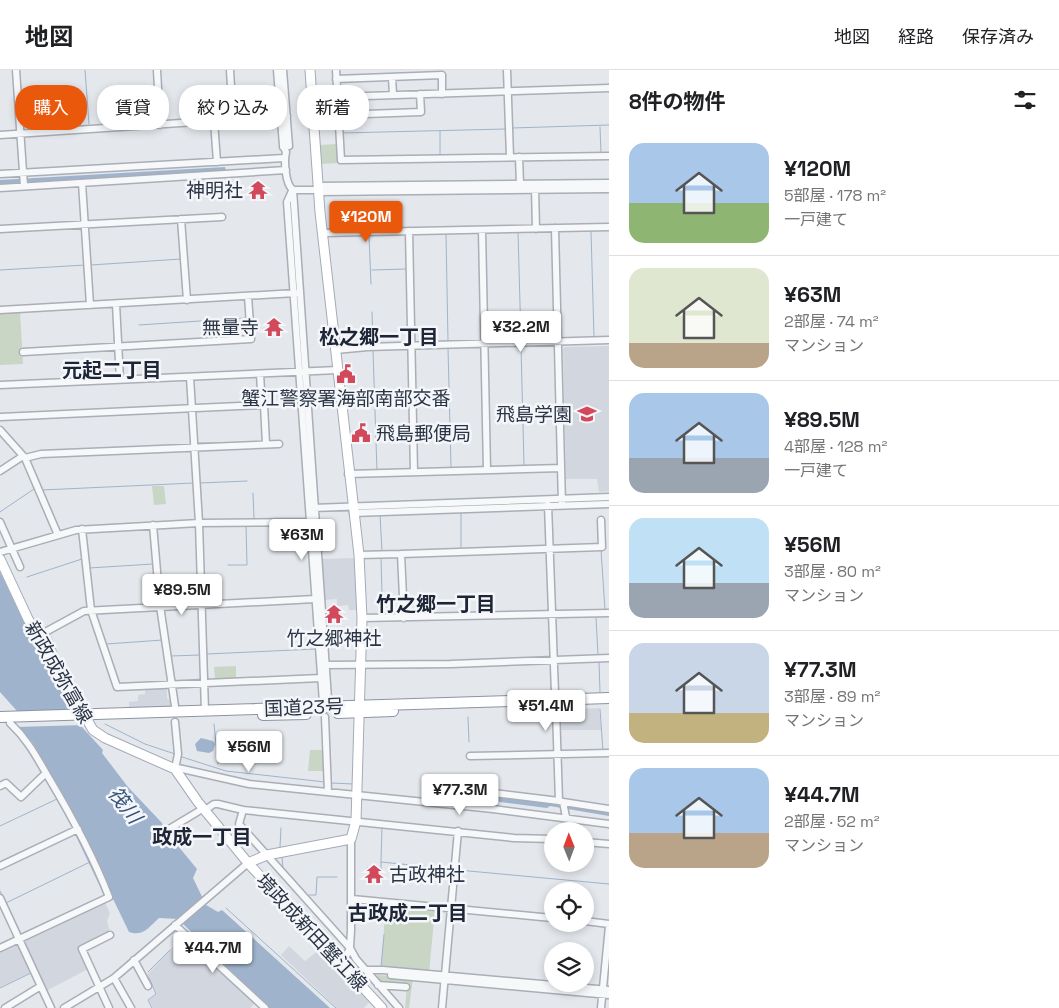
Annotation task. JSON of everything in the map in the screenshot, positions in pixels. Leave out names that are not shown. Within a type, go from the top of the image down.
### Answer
[{"type":"highway","name":"国道23号","points":[[83,717],[609,698]]},
{"type":"highway","name":"国道23号","points":[[0,717],[10,721],[205,711],[609,703]]},
{"type":"main road","points":[[310,70],[318,189],[348,474],[359,555],[362,618],[356,821],[351,839]]},
{"type":"main road","name":"新政成弥富線","points":[[0,559],[38,636],[83,717],[93,730],[105,738],[175,769],[248,862]]},
{"type":"main road","name":"境政成新田蟹江線","points":[[351,839],[267,855],[248,862],[382,1008]]},
{"type":"street","points":[[16,70],[24,185]]},
{"type":"street","points":[[157,70],[158,85]]},
{"type":"street","points":[[230,70],[231,85]]},
{"type":"street","points":[[277,70],[279,85]]},
{"type":"street","points":[[283,70],[283,85]]},
{"type":"street","points":[[336,70],[336,85]]},
{"type":"street","points":[[507,70],[510,157]]},
{"type":"street","points":[[336,79],[442,75],[442,94]]},
{"type":"street","points":[[392,77],[393,95]]},
{"type":"street","points":[[369,96],[609,88]]},
{"type":"street","points":[[369,115],[421,112],[420,94]]},
{"type":"street","points":[[0,135],[97,129]]},
{"type":"street","points":[[215,130],[217,162]]},
{"type":"street","points":[[283,130],[286,152],[284,158],[288,184],[293,190],[296,292],[325,665],[326,701],[321,678],[315,599],[310,522],[312,508]]},
{"type":"street","points":[[339,130],[341,160],[609,156]]},
{"type":"street","points":[[519,157],[520,184]]},
{"type":"street","points":[[0,174],[284,158]]},
{"type":"street","points":[[0,188],[286,170]]},
{"type":"street","points":[[82,183],[90,305]]},
{"type":"street","points":[[293,190],[520,184],[535,187],[609,183]]},
{"type":"street","points":[[318,189],[535,187],[609,189]]},
{"type":"street","points":[[535,187],[536,229]]},
{"type":"street","points":[[0,229],[222,217]]},
{"type":"street","points":[[181,219],[187,300]]},
{"type":"street","points":[[323,233],[609,227]]},
{"type":"street","points":[[555,228],[562,502]]},
{"type":"street","points":[[482,230],[487,470]]},
{"type":"street","points":[[409,231],[414,472]]},
{"type":"street","points":[[0,310],[296,292]]},
{"type":"street","points":[[23,352],[251,339],[248,296]]},
{"type":"street","points":[[116,304],[120,380]]},
{"type":"street","points":[[336,350],[412,345],[609,340]]},
{"type":"street","points":[[0,385],[338,370]]},
{"type":"street","points":[[260,374],[266,444]]},
{"type":"street","points":[[190,377],[199,524],[205,711]]},
{"type":"street","points":[[0,417],[262,406]]},
{"type":"street","points":[[0,430],[24,457],[58,535]]},
{"type":"street","points":[[0,471],[24,457],[40,454],[279,444]]},
{"type":"street","points":[[348,474],[560,468]]},
{"type":"street","points":[[353,510],[562,502],[609,497]]},
{"type":"street","points":[[312,508],[353,510],[548,505],[562,502],[609,504]]},
{"type":"street","points":[[548,505],[555,694]]},
{"type":"street","points":[[359,555],[602,546],[601,520]]},
{"type":"street","points":[[0,522],[20,567]]},
{"type":"street","points":[[0,552],[82,529],[152,525],[310,522]]},
{"type":"street","points":[[152,525],[160,606],[174,706]]},
{"type":"street","points":[[82,529],[91,610],[117,687],[321,678]]},
{"type":"street","points":[[401,554],[404,618]]},
{"type":"street","points":[[38,636],[76,614],[91,610],[315,599]]},
{"type":"street","points":[[362,618],[609,613]]},
{"type":"street","points":[[325,665],[451,664],[609,658]]},
{"type":"street","points":[[556,710],[557,754],[562,802],[566,814]]},
{"type":"street","points":[[324,717],[328,792]]},
{"type":"street","points":[[0,948],[109,897],[78,829],[27,740],[10,721]]},
{"type":"street","points":[[174,722],[177,755],[175,769],[178,768],[249,784],[356,796],[566,814],[609,824]]},
{"type":"street","points":[[470,756],[609,753]]},
{"type":"street","points":[[0,786],[6,783],[21,797],[46,773]]},
{"type":"street","points":[[494,793],[609,809]]},
{"type":"street","points":[[169,829],[214,804],[243,810],[514,838],[544,839]]},
{"type":"street","points":[[243,810],[239,824],[350,948],[367,972],[399,1008]]},
{"type":"street","points":[[0,866],[78,829]]},
{"type":"street","points":[[442,1008],[458,831]]},
{"type":"street","points":[[342,965],[350,948],[352,899],[351,839]]},
{"type":"street","points":[[594,843],[609,844]]},
{"type":"street","points":[[64,1008],[114,978],[248,862]]},
{"type":"street","points":[[0,898],[51,1008]]},
{"type":"street","points":[[352,899],[544,917]]},
{"type":"street","points":[[594,922],[609,925],[606,993],[601,1008]]},
{"type":"street","points":[[176,924],[265,1008]]},
{"type":"street","points":[[109,1008],[82,949],[110,935]]},
{"type":"street","points":[[134,960],[148,986]]},
{"type":"street","points":[[367,972],[370,969],[606,993]]},
{"type":"street","points":[[114,978],[130,1008]]},
{"type":"street","points":[[378,984],[406,987]]},
{"type":"street","points":[[4,1008],[41,986]]},
{"type":"shaded area","name":"飛島学園","points":[[609,346],[609,491],[599,492],[597,479],[566,479],[563,349],[565,347]]},
{"type":"shaded area","points":[[356,558],[358,610],[349,610],[348,605],[337,606],[337,599],[322,600],[320,559]]},
{"type":"shaded area","points":[[167,687],[167,698],[170,701],[170,707],[129,707],[129,702],[138,701],[138,695],[145,694],[145,688]]},
{"type":"shaded area","points":[[599,708],[601,730],[559,730],[558,710]]},
{"type":"shaded area","points":[[104,901],[110,913],[107,921],[110,932],[79,948],[88,969],[46,991],[22,939]]},
{"type":"shaded area","points":[[183,936],[255,1003],[250,1008],[153,1008],[149,1000],[157,994],[147,975]]},
{"type":"shaded area","points":[[18,941],[32,972],[0,987],[0,950]]},
{"type":"shaded area","points":[[289,946],[305,961],[323,947],[354,980],[350,984],[355,991],[358,993],[362,989],[371,1000],[364,1008],[337,1008],[281,955]]},
{"type":"green space","points":[[338,144],[340,163],[319,164],[318,145]]},
{"type":"green space","points":[[20,311],[23,364],[0,365],[0,312]]},
{"type":"green space","points":[[152,486],[164,486],[166,504],[154,505]]},
{"type":"green space","points":[[236,666],[236,680],[215,680],[214,667]]},
{"type":"green space","points":[[310,750],[325,750],[326,771],[308,771]]},
{"type":"green space","points":[[386,904],[435,909],[429,973],[381,968]]},
{"type":"green space","points":[[378,975],[413,978],[409,1008],[405,1008],[407,986],[379,983],[375,978]]},
{"type":"water","points":[[225,167],[226,171],[0,184],[0,180]]},
{"type":"water","name":"筏川","points":[[0,572],[25,624],[65,698],[77,710],[81,726],[103,750],[102,753],[128,787],[162,823],[170,842],[174,841],[197,869],[193,878],[206,905],[218,912],[222,910],[330,1008],[269,1008],[178,919],[159,918],[142,932],[129,932],[75,820],[33,743],[19,727],[17,711],[0,692]]},
{"type":"water","points":[[50,633],[58,654],[90,710],[88,710],[57,655]]},
{"type":"water","points":[[201,738],[213,741],[215,744],[213,751],[209,753],[197,751],[195,744]]},
{"type":"water","points":[[501,796],[609,811],[609,816],[550,806],[547,808],[495,800]]},
{"type":"pier","points":[[81,715],[84,725],[16,727],[16,717]]},
{"type":"waterway","points":[[85,70],[89,124]]},
{"type":"waterway","points":[[512,128],[609,125]]},
{"type":"waterway","points":[[600,127],[601,153]]},
{"type":"waterway","points":[[342,133],[506,129]]},
{"type":"waterway","points":[[440,131],[440,155]]},
{"type":"waterway","points":[[88,228],[91,265],[181,259],[183,296]]},
{"type":"waterway","points":[[591,231],[594,337]]},
{"type":"waterway","points":[[518,232],[521,339]]},
{"type":"waterway","points":[[446,234],[448,341]]},
{"type":"waterway","points":[[369,236],[371,284]]},
{"type":"waterway","points":[[0,270],[86,265]]},
{"type":"waterway","points":[[372,270],[406,269]]},
{"type":"waterway","points":[[297,296],[298,307]]},
{"type":"waterway","points":[[372,312],[373,343]]},
{"type":"waterway","points":[[139,325],[246,318]]},
{"type":"waterway","points":[[521,346],[524,465]]},
{"type":"waterway","points":[[448,348],[451,467]]},
{"type":"waterway","points":[[373,351],[377,471]]},
{"type":"waterway","points":[[276,376],[288,375]]},
{"type":"waterway","points":[[236,378],[253,377]]},
{"type":"waterway","points":[[198,443],[232,443]]},
{"type":"waterway","points":[[27,454],[35,452]]},
{"type":"waterway","points":[[200,483],[247,481]]},
{"type":"waterway","points":[[42,490],[194,483]]},
{"type":"waterway","points":[[0,512],[34,489]]},
{"type":"waterway","points":[[253,493],[254,518]]},
{"type":"waterway","points":[[322,511],[349,511]]},
{"type":"waterway","points":[[461,513],[461,549]]},
{"type":"waterway","points":[[380,514],[382,552]]},
{"type":"waterway","points":[[228,565],[247,565],[246,525]]},
{"type":"waterway","points":[[601,550],[605,610]]},
{"type":"waterway","points":[[381,558],[382,593]]},
{"type":"waterway","points":[[27,577],[82,559]]},
{"type":"waterway","points":[[89,568],[153,564]]},
{"type":"waterway","points":[[596,618],[598,655],[609,655]]},
{"type":"waterway","points":[[106,644],[163,640]]},
{"type":"waterway","points":[[207,654],[316,649]]},
{"type":"waterway","points":[[171,656],[201,655]]},
{"type":"waterway","points":[[599,661],[600,692]]},
{"type":"waterway","points":[[415,668],[461,667]]},
{"type":"waterway","points":[[600,709],[603,751]]},
{"type":"waterway","points":[[468,717],[469,742]]},
{"type":"waterway","points":[[105,724],[145,744],[175,754]]},
{"type":"waterway","points":[[214,724],[218,764]]},
{"type":"waterway","points":[[179,756],[226,771],[325,782]]},
{"type":"waterway","points":[[331,783],[353,784]]},
{"type":"waterway","points":[[0,826],[57,799],[73,828]]},
{"type":"waterway","points":[[381,862],[382,827]]},
{"type":"waterway","points":[[280,847],[281,828]]},
{"type":"waterway","points":[[75,833],[105,896]]},
{"type":"waterway","points":[[282,857],[283,868]]},
{"type":"waterway","points":[[6,903],[90,862]]},
{"type":"waterway","points":[[367,868],[381,870],[381,862],[452,869]]},
{"type":"waterway","points":[[458,870],[609,884]]},
{"type":"waterway","points":[[309,895],[316,895],[317,877],[337,877]]},
{"type":"waterway","points":[[0,891],[3,897]]},
{"type":"waterway","points":[[226,908],[336,1008]]},
{"type":"waterway","points":[[15,924],[20,934]]},
{"type":"waterway","points":[[381,967],[384,935]]},
{"type":"waterway","points":[[148,972],[170,950]]},
{"type":"waterway","points":[[0,988],[31,973]]},
{"type":"waterway","points":[[149,978],[156,994],[148,1000],[152,1008]]},
{"type":"place","name":"神明社","points":[[258,190]]},
{"type":"place","name":"無量寺","points":[[274,327]]},
{"type":"place","name":"蟹江警察署海部南部交番","points":[[346,374]]},
{"type":"place","name":"飛島学園","points":[[587,414]]},
{"type":"place","name":"飛島郵便局","points":[[361,433]]},
{"type":"place","name":"竹之郷神社","points":[[334,614]]},
{"type":"place","name":"古政神社","points":[[374,874]]},
{"type":"district","name":"松之郷一丁目","points":[[379,337]]},
{"type":"district","name":"元起二丁目","points":[[112,370]]},
{"type":"district","name":"竹之郷一丁目","points":[[436,604]]},
{"type":"district","name":"政成一丁目","points":[[202,837]]},
{"type":"district","name":"古政成二丁目","points":[[408,913]]}]
